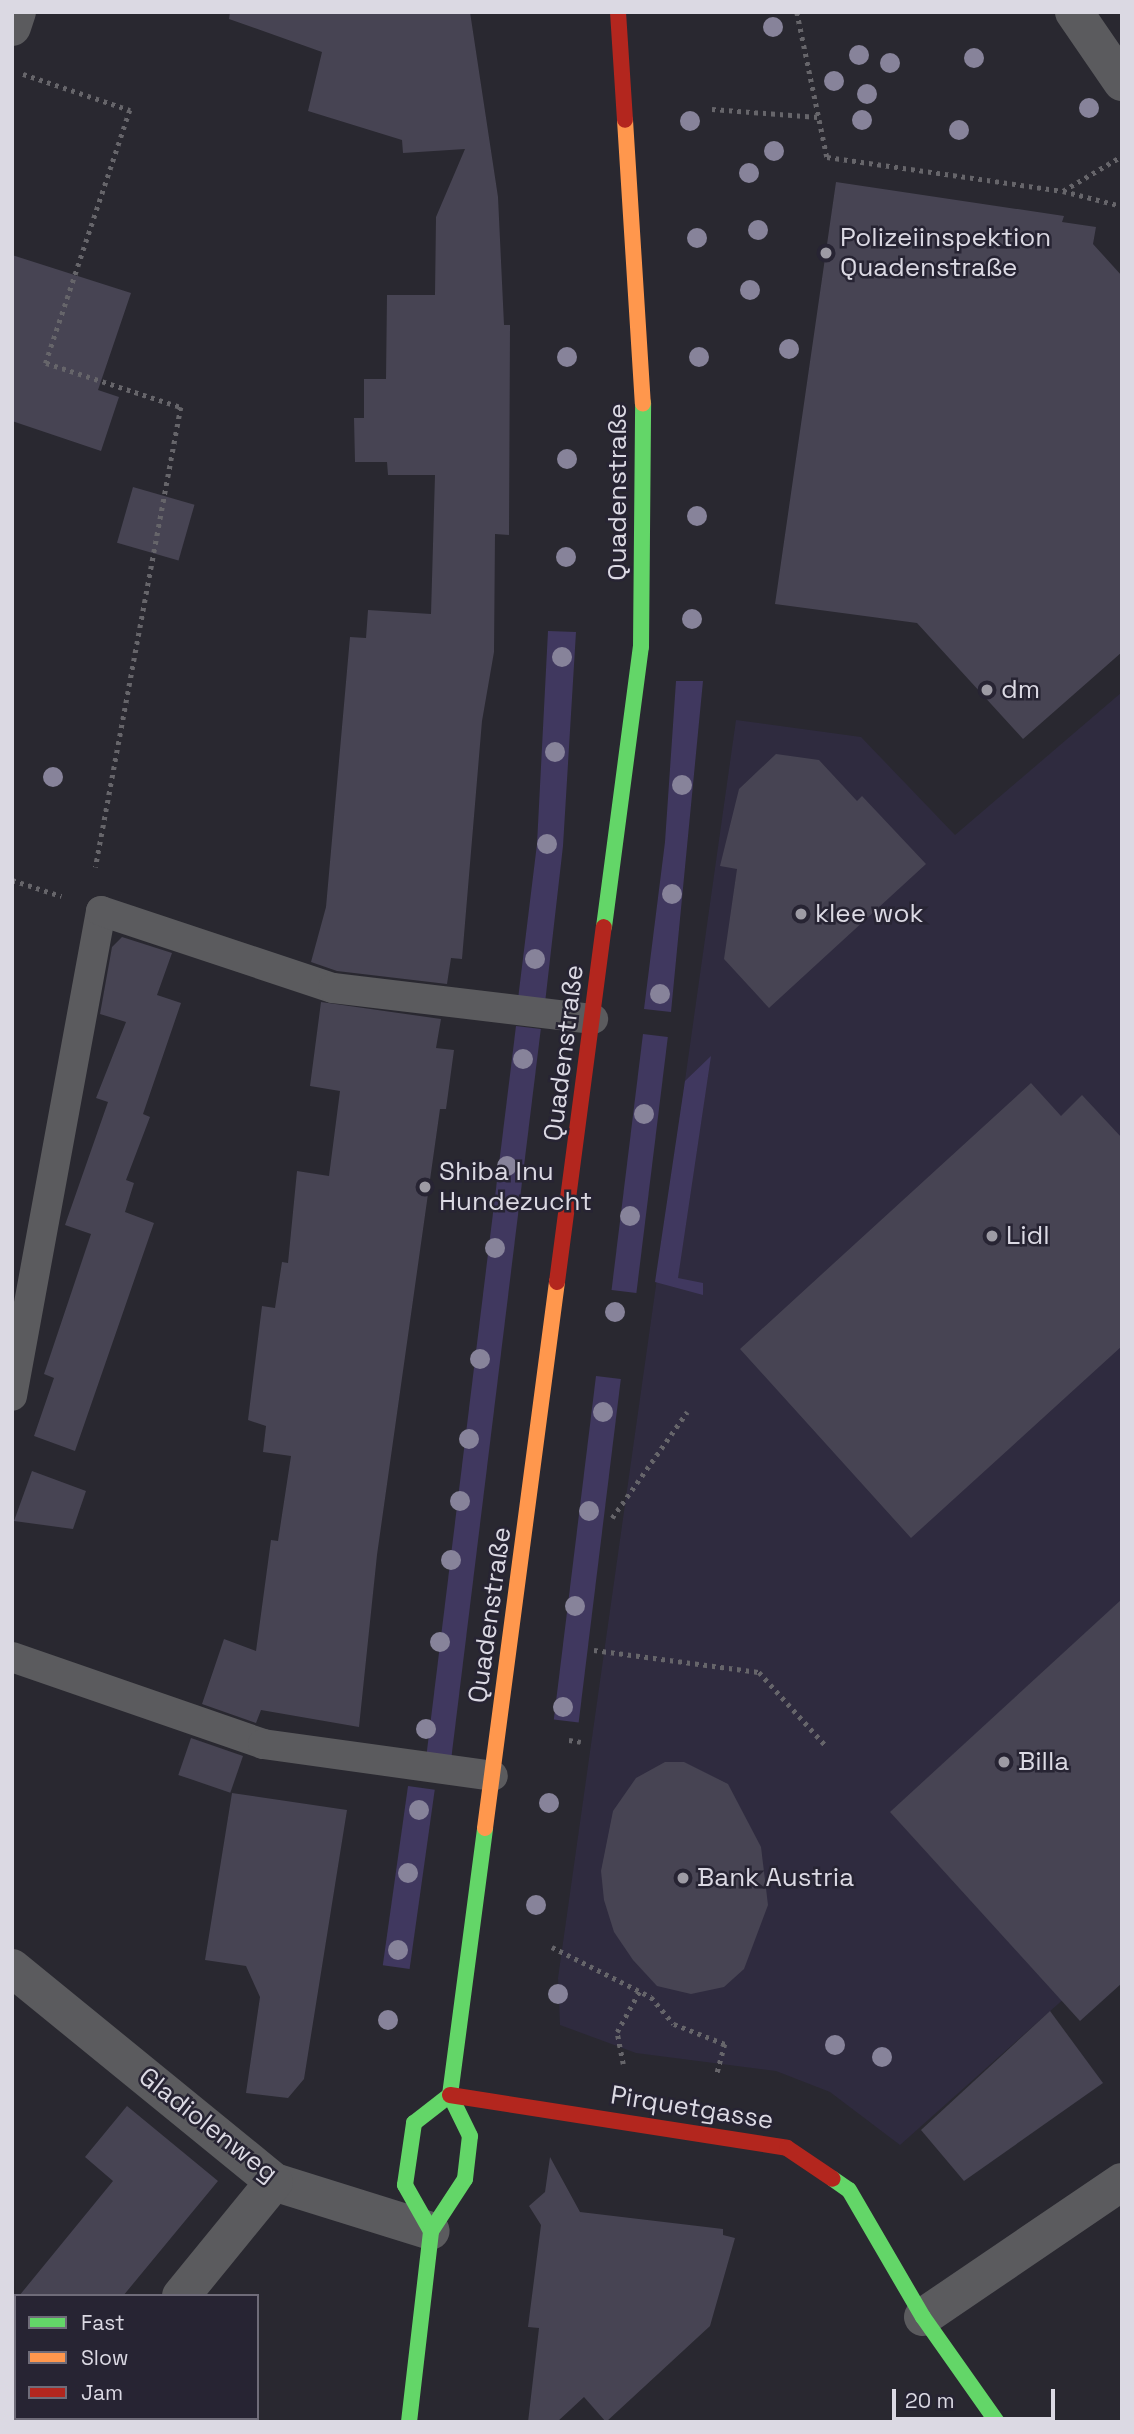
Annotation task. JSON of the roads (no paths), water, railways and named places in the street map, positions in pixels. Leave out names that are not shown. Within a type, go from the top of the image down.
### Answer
[{"type":"street","points":[[12,27],[17,12]]},
{"type":"street","name":"Quadenstraße","points":[[450,2095],[593,1018],[641,633],[645,440],[618,12]]},
{"type":"street","points":[[1074,12],[1122,82]]},
{"type":"street","name":"Gladiolenweg","points":[[12,1968],[274,2182],[431,2231]]},
{"type":"street","points":[[409,2422],[431,2231],[465,2179],[470,2136],[450,2095],[414,2123],[405,2185],[431,2231]]},
{"type":"street","name":"Pirquetgasse","points":[[450,2095],[787,2148],[849,2190],[923,2317],[997,2422]]},
{"type":"street","points":[[183,2294],[274,2182]]},
{"type":"street","points":[[923,2317],[1122,2182]]},
{"type":"lane","points":[[12,1396],[95,908],[332,988],[593,1018]]},
{"type":"lane","points":[[12,1657],[263,1744],[493,1776]]},
{"type":"place","name":"Polizeiinspektion Quadenstraße","points":[[826,253]]},
{"type":"place","name":"dm","points":[[987,690]]},
{"type":"place","name":"klee wok","points":[[801,914]]},
{"type":"place","name":"Shiba Inu Hundezucht","points":[[425,1187]]},
{"type":"place","name":"Lidl","points":[[992,1236]]},
{"type":"place","name":"Billa","points":[[1004,1762]]},
{"type":"place","name":"Bank Austria","points":[[683,1878]]}]
